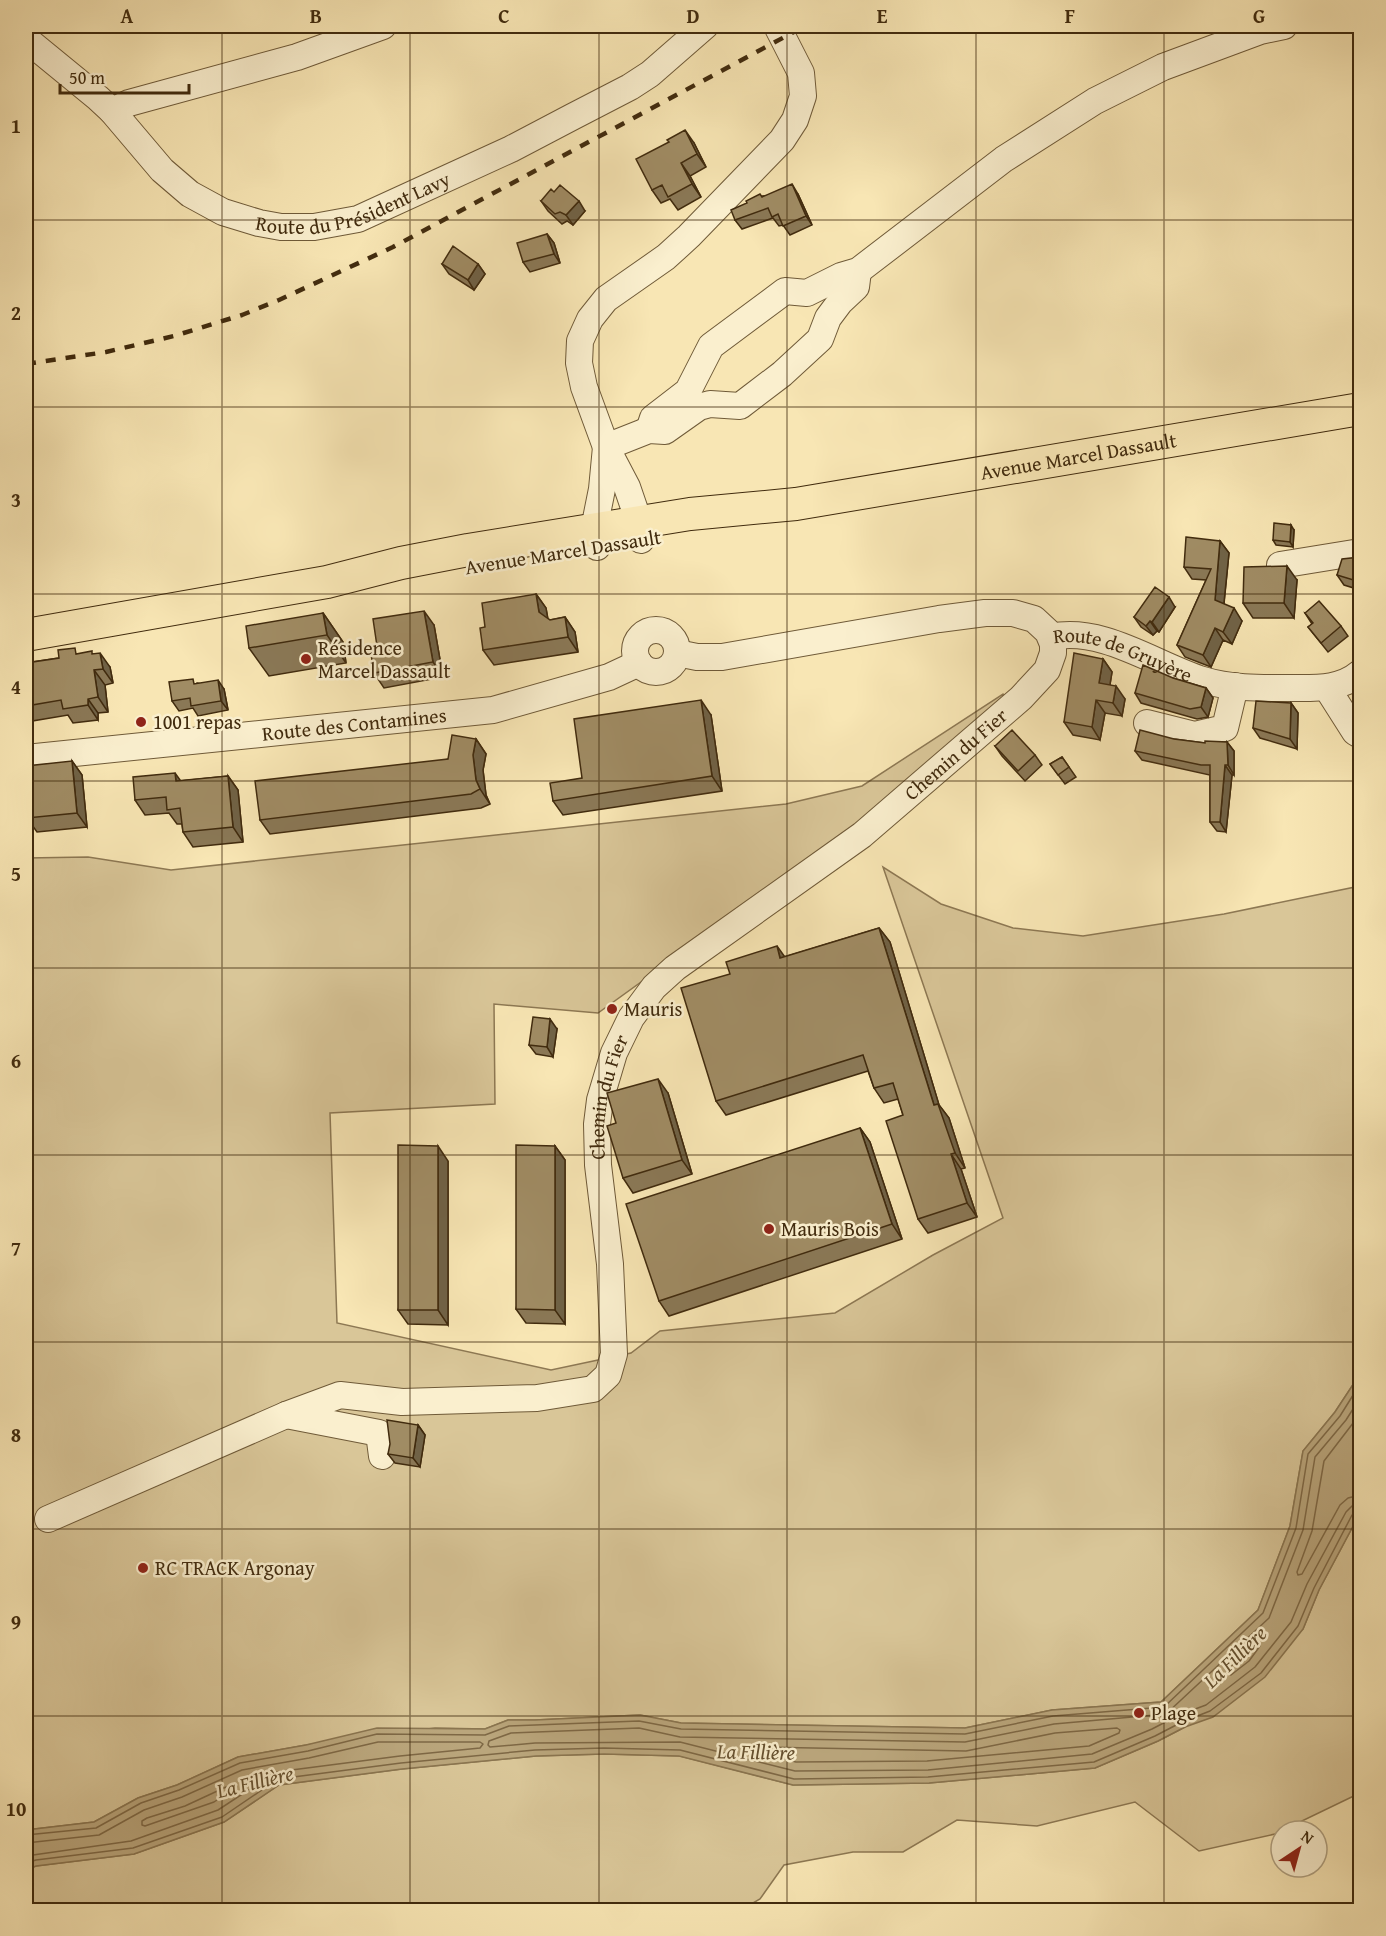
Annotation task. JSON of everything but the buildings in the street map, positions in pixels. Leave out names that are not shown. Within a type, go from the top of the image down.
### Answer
[{"type":"main road","name":"Avenue Marcel Dassault","points":[[26,635],[327,582],[401,563],[468,550],[595,538],[640,531],[690,514],[796,504],[1360,409]]},
{"type":"street","points":[[112,111],[129,103],[297,57],[382,26]]},
{"type":"street","name":"Route du Président Lavy","points":[[26,39],[99,98],[162,170],[190,194],[223,212],[259,223],[281,227],[314,227],[358,219],[511,149],[630,87],[650,74],[705,26]]},
{"type":"street","points":[[640,531],[627,487],[606,447],[584,387],[579,363],[580,341],[590,320],[606,299],[666,257],[689,237],[782,140],[795,120],[802,96],[801,73],[777,26]]},
{"type":"street","points":[[649,430],[653,418],[688,391],[711,346],[785,291],[807,293],[841,276],[858,271],[1004,159],[1095,101],[1163,67],[1260,31],[1284,26]]},
{"type":"street","points":[[606,447],[649,430],[665,431],[699,407],[740,406],[782,374],[820,339],[827,322],[840,302],[855,287],[858,271]]},
{"type":"street","points":[[807,293],[822,308],[827,322]]},
{"type":"street","points":[[695,380],[704,397],[717,405]]},
{"type":"street","points":[[595,538],[606,447]]},
{"type":"street","points":[[1280,565],[1360,552]]},
{"type":"street","name":"Route de Gruyère","points":[[677,653],[697,657],[722,657],[939,619],[985,613],[1013,613],[1025,616],[1042,625],[1051,637],[1068,634],[1083,635],[1121,646],[1201,679],[1235,686],[1327,688],[1360,674]]},
{"type":"street","points":[[650,630],[660,630],[669,634],[675,642],[677,653],[670,666],[661,671],[651,671],[639,663],[635,653],[636,644],[641,635],[650,630]]},
{"type":"street","name":"Chemin du Fier","points":[[286,1415],[340,1395],[402,1402],[537,1398],[593,1389],[608,1375],[614,1353],[613,1317],[610,1264],[598,1165],[597,1124],[606,1076],[631,1018],[654,987],[675,968],[862,835],[1021,698],[1051,663],[1053,644],[1051,637]]},
{"type":"street","name":"Route des Contamines","points":[[26,758],[493,710],[609,678],[639,663]]},
{"type":"street","points":[[1148,723],[1195,735],[1225,728],[1235,686]]},
{"type":"street","points":[[1327,688],[1355,732],[1360,735]]},
{"type":"street","points":[[48,1519],[286,1415],[379,1433],[382,1456]]},
{"type":"shaded area","points":[[1003,694],[1011,710],[598,1013],[494,1004],[495,1104],[330,1113],[337,1323],[551,1370],[631,1353],[660,1331],[835,1313],[933,1255],[1003,1218],[883,867],[941,904],[1013,928],[1083,936],[1224,914],[1360,886],[1360,1374],[1335,1412],[1303,1451],[1290,1526],[1258,1610],[1161,1702],[1052,1710],[965,1728],[681,1723],[640,1715],[508,1720],[485,1729],[435,1728],[306,1745],[238,1757],[177,1785],[138,1798],[94,1822],[26,1830],[26,858],[88,857],[171,870],[786,804],[862,786]]},
{"type":"shaded area","points":[[1360,1513],[1360,1793],[1306,1819],[1269,1819],[1269,1835],[1199,1851],[1135,1802],[1037,1826],[957,1820],[903,1852],[853,1852],[784,1865],[760,1899],[741,1910],[26,1910],[26,1870],[36,1866],[134,1854],[224,1822],[279,1785],[402,1769],[536,1756],[604,1754],[680,1756],[793,1785],[929,1783],[1095,1768],[1185,1727],[1303,1629],[1319,1590]]},
{"type":"water","name":"La Fillière","points":[[1360,1374],[1360,1513],[1319,1590],[1303,1629],[1265,1677],[1213,1717],[1185,1727],[1095,1768],[929,1783],[793,1785],[679,1756],[604,1754],[536,1756],[402,1769],[279,1785],[224,1822],[134,1854],[36,1866],[26,1870],[26,1830],[94,1822],[138,1798],[177,1785],[238,1757],[306,1745],[377,1728],[485,1729],[508,1720],[640,1715],[681,1723],[965,1728],[1052,1710],[1161,1702],[1258,1610],[1290,1526],[1303,1451],[1335,1412]]},
{"type":"railway","points":[[26,364],[106,352],[174,336],[242,315],[279,300],[393,247],[805,26]]},
{"type":"place","name":"Résidence Marcel Dassault","points":[[306,659]]},
{"type":"place","name":"1001 repas","points":[[141,722]]},
{"type":"place","name":"Mauris","points":[[612,1009]]},
{"type":"place","name":"Mauris Bois","points":[[769,1229]]},
{"type":"place","name":"RC TRACK Argonay","points":[[143,1568]]},
{"type":"place","name":"Plage","points":[[1139,1713]]}]
